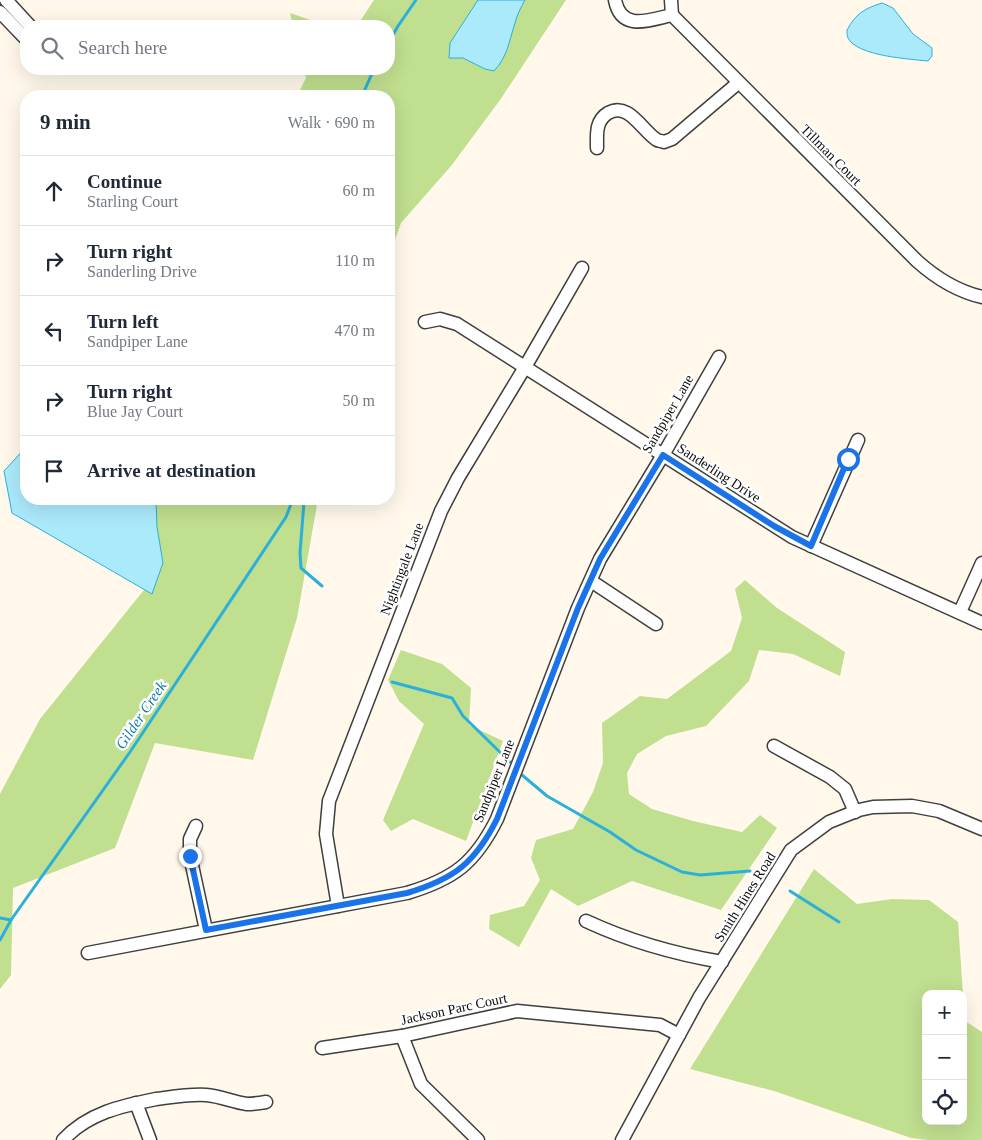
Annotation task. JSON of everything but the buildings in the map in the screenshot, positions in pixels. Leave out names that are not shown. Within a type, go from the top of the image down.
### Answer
[{"type":"street","points":[[6,0],[24,20]]},
{"type":"street","points":[[615,0],[622,16],[629,21],[646,21],[672,15],[671,0]]},
{"type":"street","points":[[0,12],[20,33]]},
{"type":"street","name":"Tillman Court","points":[[672,15],[928,271],[956,289],[982,297]]},
{"type":"street","points":[[597,148],[596,128],[604,116],[610,112],[617,110],[626,113],[656,140],[664,142],[672,139],[738,83]]},
{"type":"street","name":"Nightingale Lane","points":[[338,906],[326,834],[327,814],[333,791],[441,510],[582,268]]},
{"type":"street","name":"Sanderling Drive","points":[[426,322],[440,319],[457,324],[774,526],[811,546],[982,623]]},
{"type":"street","name":"Sandpiper Lane","points":[[88,953],[407,893],[427,887],[456,872],[469,861],[479,850],[497,819],[590,581],[609,543],[663,455],[719,356]]},
{"type":"street","points":[[811,546],[858,440]]},
{"type":"street","points":[[960,612],[982,563]]},
{"type":"street","points":[[590,581],[656,624]]},
{"type":"street","points":[[774,746],[830,777],[845,789],[855,812]]},
{"type":"street","name":"Smith Hines Road","points":[[622,1140],[699,998],[791,850],[829,822],[873,807],[912,806],[939,811],[982,829]]},
{"type":"street","points":[[196,826],[190,839],[190,856],[206,930]]},
{"type":"street","points":[[586,921],[614,934],[686,956],[722,962]]},
{"type":"street","name":"Jackson Parc Court","points":[[322,1048],[402,1036],[517,1012],[660,1025],[679,1035]]},
{"type":"street","points":[[402,1036],[421,1084],[478,1140]]},
{"type":"street","points":[[63,1140],[73,1130],[100,1113],[136,1103],[169,1097],[204,1095],[219,1096],[247,1104],[266,1102]]},
{"type":"street","points":[[136,1103],[150,1140]]},
{"type":"green space","points":[[374,0],[566,0],[500,100],[451,166],[401,223],[395,240],[395,90],[300,90],[306,78],[305,75],[395,75],[395,20],[361,20]]},
{"type":"green space","points":[[290,13],[310,20],[292,20]]},
{"type":"green space","points":[[142,505],[317,505],[297,618],[253,760],[155,743],[115,848],[13,888],[11,975],[0,989],[0,794],[40,719],[156,575]]},
{"type":"green space","points":[[745,580],[777,608],[845,652],[840,676],[793,654],[759,650],[749,681],[706,726],[666,736],[637,754],[627,773],[629,794],[652,809],[742,832],[760,815],[777,828],[721,910],[632,881],[578,906],[551,889],[519,947],[489,929],[490,915],[524,906],[540,880],[531,858],[536,840],[573,829],[593,792],[603,763],[602,723],[640,696],[667,699],[731,651],[742,618],[735,589]]},
{"type":"green space","points":[[401,650],[442,664],[471,688],[469,725],[503,741],[466,841],[413,819],[391,831],[383,820],[424,724],[399,701],[388,680]]},
{"type":"green space","points":[[814,869],[857,904],[892,899],[929,900],[958,922],[963,990],[922,990],[922,1125],[967,1125],[967,1022],[982,1032],[982,1140],[928,1140],[911,1138],[774,1091],[690,1069]]},
{"type":"water","points":[[478,0],[525,0],[517,17],[505,54],[494,71],[485,69],[463,58],[449,58],[450,43]]},
{"type":"water","points":[[882,3],[893,8],[913,34],[932,48],[932,56],[928,61],[872,53],[853,44],[848,38],[847,30],[857,16],[865,10]]},
{"type":"water","points":[[20,454],[20,505],[156,505],[157,527],[163,563],[152,594],[12,513],[4,471]]},
{"type":"waterway","name":"Gilder Creek","points":[[395,31],[416,0]]},
{"type":"waterway","name":"Gilder Creek","points":[[365,90],[371,75]]},
{"type":"waterway","name":"Gilder Creek","points":[[0,940],[11,920],[130,752],[286,517],[291,505]]},
{"type":"waterway","points":[[304,505],[300,553],[301,568],[322,586]]},
{"type":"waterway","points":[[392,682],[452,698],[463,716],[510,762]]},
{"type":"waterway","points":[[522,775],[547,796],[610,832],[636,850],[682,872],[700,875],[750,871]]},
{"type":"waterway","points":[[790,891],[839,922]]},
{"type":"waterway","points":[[0,918],[11,920]]},
{"type":"route","points":[[190,856],[206,930],[407,893],[427,887],[456,872],[479,850],[497,819],[578,608],[600,559],[663,455],[774,526],[811,546],[848,459]]}]
